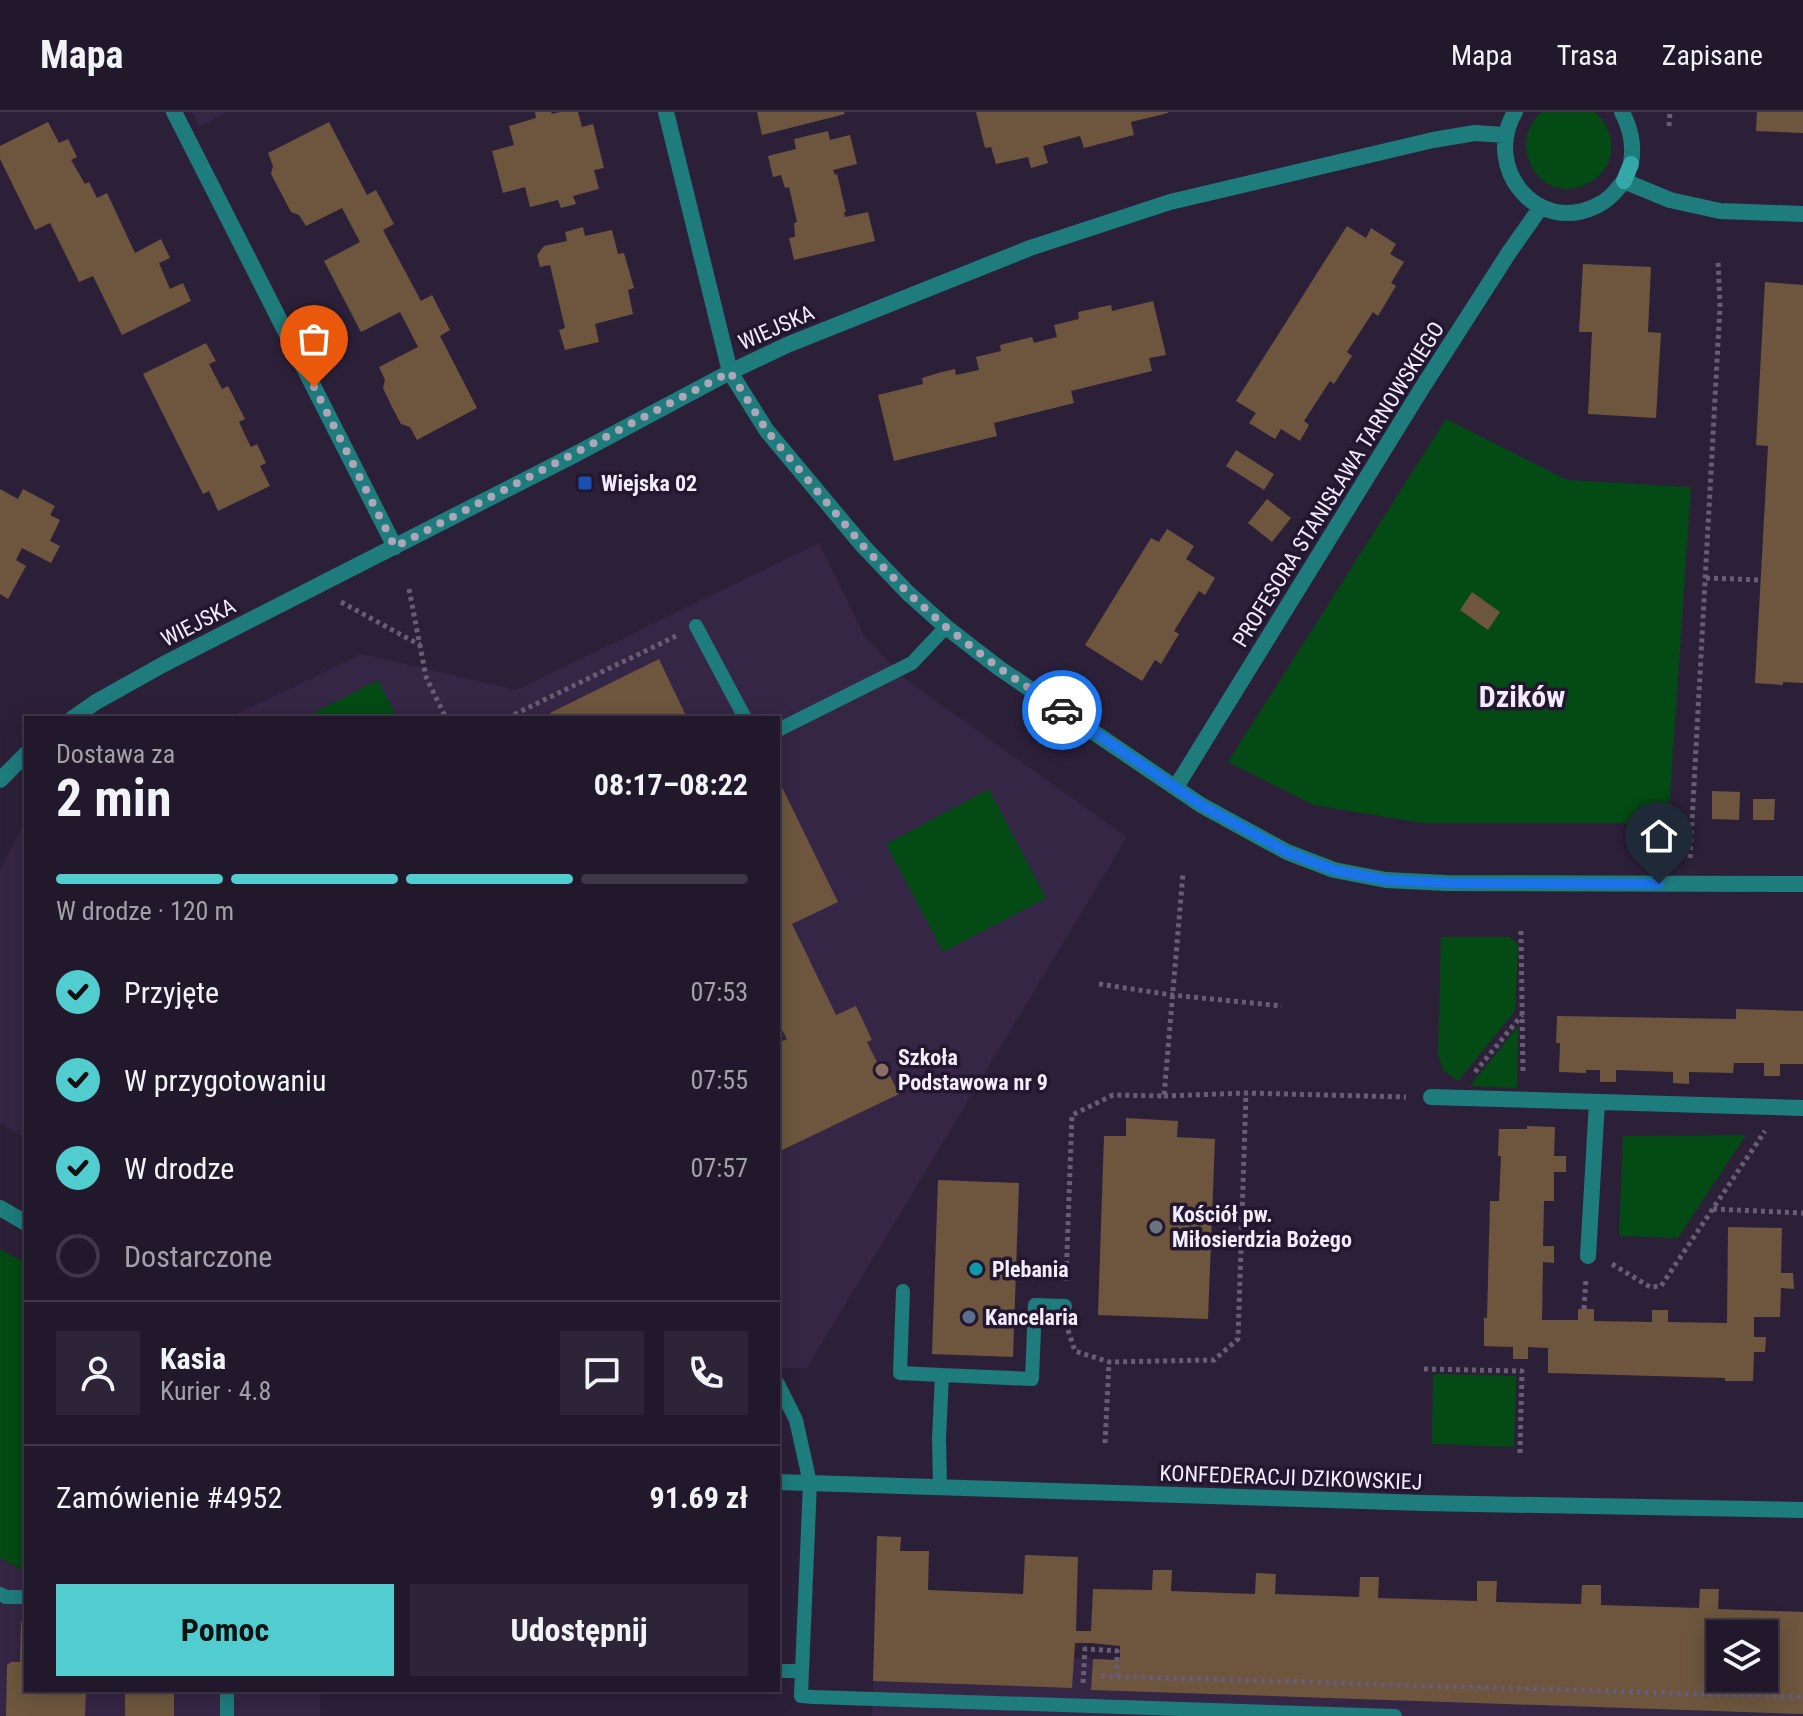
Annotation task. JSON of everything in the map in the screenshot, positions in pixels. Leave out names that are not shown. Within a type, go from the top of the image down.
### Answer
[{"type":"street","points":[[174,112],[395,547]]},
{"type":"street","points":[[666,112],[730,372],[767,431],[863,546],[908,593],[999,668],[1201,805],[1287,852],[1334,870],[1386,880],[1446,883],[1803,884]]},
{"type":"street","points":[[1515,112],[1505,135],[1504,156],[1510,177],[1523,195],[1541,207],[1559,212],[1578,212],[1596,206],[1612,196],[1624,181],[1631,164],[1633,146],[1630,127],[1622,112]]},
{"type":"street","name":"WIEJSKA","points":[[76,716],[164,664],[787,345],[1030,248],[1170,202],[1433,140],[1475,133],[1505,135]]},
{"type":"street","points":[[1624,181],[1670,200],[1720,211],[1803,214]]},
{"type":"street","name":"PROFESORA STANISŁAWA TARNOWSKIEGO","points":[[1176,787],[1422,388],[1541,207]]},
{"type":"street","points":[[0,780],[24,756]]},
{"type":"street","points":[[1431,1097],[1803,1108]]},
{"type":"street","points":[[1588,1252],[1597,1102]]},
{"type":"street","points":[[0,1208],[24,1222]]},
{"type":"street","name":"KONFEDERACJI DZIKOWSKIEJ","points":[[780,1482],[1423,1503],[1803,1510]]},
{"type":"lane","points":[[696,626],[744,716]]},
{"type":"lane","points":[[780,729],[912,663],[946,627]]},
{"type":"lane","points":[[903,1291],[900,1373],[1032,1379],[1035,1305],[1065,1306]]},
{"type":"lane","points":[[940,1488],[942,1375]]},
{"type":"lane","points":[[780,1388],[796,1420],[810,1483],[801,1696],[1395,1716]]},
{"type":"lane","points":[[0,1594],[24,1597]]},
{"type":"lane","points":[[780,1671],[802,1671]]},
{"type":"lane","points":[[227,1692],[227,1716]]},
{"type":"path","points":[[1669,126],[1670,112]]},
{"type":"path","points":[[1690,867],[1720,306],[1718,260]]},
{"type":"path","points":[[1706,578],[1761,580]]},
{"type":"path","points":[[409,589],[426,677],[445,716]]},
{"type":"path","points":[[337,599],[421,646]]},
{"type":"path","points":[[511,716],[696,626]]},
{"type":"path","points":[[1164,1096],[1183,873]]},
{"type":"path","points":[[1521,931],[1523,1100]]},
{"type":"path","points":[[1099,984],[1282,1006]]},
{"type":"path","points":[[1455,1098],[1522,1014]]},
{"type":"path","points":[[1246,1093],[1238,1339],[1214,1360],[1109,1362],[1075,1351],[1064,1318],[1072,1115],[1113,1095],[1246,1093],[1431,1097]]},
{"type":"path","points":[[1588,1252],[1650,1287],[1661,1286],[1782,1107]]},
{"type":"path","points":[[1713,1209],[1803,1213]]},
{"type":"path","points":[[1105,1443],[1109,1362]]},
{"type":"path","points":[[1424,1369],[1522,1371],[1520,1453]]},
{"type":"path","points":[[1084,1670],[1085,1649],[1117,1651],[1117,1676]]},
{"type":"path","points":[[1101,1676],[1803,1697]]},
{"type":"shaded area","points":[[192,112],[228,112],[200,127]]},
{"type":"shaded area","name":"Szkoła Podstawowa nr 9","points":[[819,543],[865,637],[905,679],[1127,837],[807,1368],[780,1368],[780,716],[233,716],[362,654],[516,690]]},
{"type":"shaded area","points":[[24,823],[24,1138],[0,1123],[0,871]]},
{"type":"shaded area","points":[[0,1558],[24,1571],[24,1692],[321,1692],[320,1716],[0,1716]]},
{"type":"shaded area","points":[[874,1651],[1706,1676],[1706,1692],[1778,1692],[1778,1680],[1803,1683],[1803,1716],[872,1716]]},
{"type":"green space","points":[[1541,112],[1595,112],[1600,117],[1609,132],[1611,150],[1607,164],[1598,177],[1575,188],[1560,188],[1546,182],[1535,172],[1528,158],[1526,143],[1530,127]]},
{"type":"green space","points":[[1446,419],[1567,480],[1691,487],[1668,823],[1422,823],[1314,805],[1228,762]]},
{"type":"green space","points":[[378,680],[396,716],[308,716]]},
{"type":"green space","points":[[989,789],[1046,898],[943,952],[886,844]]},
{"type":"green space","points":[[1441,937],[1510,937],[1518,945],[1515,1011],[1458,1081],[1443,1070],[1438,1055]]},
{"type":"green space","points":[[1518,1026],[1517,1088],[1470,1086]]},
{"type":"green space","points":[[1746,1135],[1678,1238],[1619,1236],[1623,1136]]},
{"type":"green space","points":[[0,1249],[24,1262],[24,1571],[0,1558]]},
{"type":"green space","points":[[1433,1374],[1516,1376],[1514,1447],[1432,1444]]},
{"type":"building","points":[[535,112],[578,112],[582,127],[593,124],[604,168],[594,170],[599,189],[573,196],[576,204],[561,208],[558,200],[530,207],[525,187],[503,193],[492,151],[514,145],[509,126],[536,118]]},
{"type":"building","points":[[757,112],[844,112],[845,114],[762,135]]},
{"type":"building","points":[[976,112],[1168,113],[1131,122],[1134,135],[1084,148],[1080,136],[1043,146],[1048,163],[1031,168],[1028,157],[996,164],[991,147],[985,148]]},
{"type":"building","points":[[1757,112],[1803,112],[1803,133],[1756,131]]},
{"type":"building","points":[[48,122],[59,143],[68,139],[77,157],[71,160],[85,184],[89,182],[97,198],[107,193],[135,253],[161,239],[170,258],[159,263],[170,289],[183,283],[191,301],[122,335],[93,276],[79,282],[50,223],[35,230],[0,159],[0,146]]},
{"type":"building","points":[[329,122],[367,195],[376,190],[394,224],[383,230],[421,301],[432,295],[450,330],[440,336],[477,408],[417,440],[410,427],[401,424],[392,407],[383,388],[385,380],[379,367],[418,347],[400,312],[361,332],[324,261],[360,242],[342,208],[306,226],[299,215],[291,212],[271,174],[273,166],[268,153]]},
{"type":"building","points":[[828,131],[830,140],[850,135],[857,164],[833,170],[837,174],[845,217],[868,212],[875,241],[794,260],[789,238],[795,237],[794,223],[797,222],[789,187],[785,188],[781,175],[773,177],[768,156],[796,149],[794,139]]},
{"type":"building","points":[[1347,226],[1366,238],[1371,228],[1396,244],[1390,254],[1404,262],[1391,283],[1396,286],[1378,316],[1373,312],[1347,352],[1352,356],[1334,384],[1330,381],[1304,421],[1309,425],[1300,441],[1281,429],[1275,439],[1249,423],[1256,413],[1236,401]]},
{"type":"building","points":[[583,227],[585,236],[612,230],[618,254],[624,253],[634,288],[628,290],[633,314],[595,324],[599,342],[565,350],[559,330],[565,328],[550,265],[540,267],[537,255],[544,246],[567,241],[565,232]]},
{"type":"building","points":[[1583,264],[1651,267],[1648,332],[1661,333],[1656,418],[1588,414],[1592,332],[1579,332]]},
{"type":"building","points":[[1765,282],[1803,285],[1803,683],[1783,682],[1783,685],[1755,683],[1768,446],[1756,445]]},
{"type":"building","points":[[1153,301],[1166,355],[1149,358],[1152,371],[1071,391],[1074,403],[994,423],[997,436],[894,461],[878,395],[923,384],[922,378],[938,373],[955,369],[956,375],[979,370],[976,357],[1001,351],[1000,345],[1032,337],[1034,343],[1057,337],[1054,325],[1079,319],[1078,312],[1111,305],[1112,311]]},
{"type":"building","points":[[206,343],[216,361],[209,364],[222,389],[228,386],[245,419],[239,422],[251,447],[257,444],[266,463],[260,466],[270,486],[218,511],[209,491],[203,494],[143,374]]},
{"type":"building","points":[[1236,450],[1274,474],[1264,490],[1226,466]]},
{"type":"building","points":[[0,489],[18,499],[23,489],[55,506],[50,515],[60,520],[50,541],[60,546],[51,563],[22,548],[16,560],[26,566],[8,599],[0,594]]},
{"type":"building","points":[[1267,499],[1291,518],[1272,542],[1248,523]]},
{"type":"building","points":[[1167,529],[1194,546],[1186,559],[1215,578],[1205,595],[1199,591],[1174,631],[1179,634],[1161,664],[1155,660],[1142,681],[1085,645],[1151,538],[1159,542]]},
{"type":"building","points":[[1472,592],[1500,612],[1488,630],[1460,610]]},
{"type":"building","points":[[659,659],[686,716],[551,716],[550,713]]},
{"type":"building","points":[[780,783],[838,902],[792,924],[836,1015],[856,1006],[872,1040],[867,1042],[877,1062],[882,1060],[899,1094],[780,1151],[780,1042],[787,1039],[780,1026]]},
{"type":"building","points":[[1712,791],[1740,792],[1739,820],[1712,819]]},
{"type":"building","points":[[1753,799],[1775,799],[1774,820],[1753,820]]},
{"type":"building","points":[[1736,1009],[1803,1011],[1803,1064],[1780,1064],[1780,1076],[1764,1076],[1764,1063],[1734,1063],[1733,1073],[1689,1072],[1689,1084],[1673,1083],[1673,1072],[1616,1070],[1616,1082],[1600,1082],[1600,1070],[1559,1072],[1557,1016],[1736,1019]]},
{"type":"building","name":"Kościół pw. Miłosierdzia Bożego","points":[[1126,1118],[1178,1121],[1177,1137],[1215,1139],[1208,1319],[1098,1315],[1104,1136],[1126,1136]]},
{"type":"building","points":[[1527,1126],[1555,1127],[1554,1156],[1566,1156],[1566,1172],[1554,1172],[1554,1201],[1544,1201],[1543,1246],[1554,1246],[1554,1263],[1543,1262],[1542,1320],[1578,1320],[1578,1309],[1594,1309],[1594,1321],[1652,1322],[1652,1310],[1668,1310],[1668,1322],[1727,1323],[1728,1227],[1782,1228],[1781,1273],[1793,1273],[1794,1289],[1781,1288],[1780,1317],[1754,1317],[1754,1337],[1766,1337],[1765,1352],[1754,1352],[1753,1381],[1548,1373],[1548,1348],[1528,1347],[1528,1359],[1513,1359],[1513,1347],[1484,1346],[1490,1201],[1499,1201],[1499,1129],[1527,1129]]},
{"type":"building","name":"Plebania","points":[[938,1180],[1019,1183],[1013,1357],[932,1354]]},
{"type":"building","points":[[877,1536],[901,1537],[900,1551],[929,1551],[928,1590],[1023,1594],[1025,1555],[1078,1557],[1076,1631],[1091,1631],[1093,1589],[1152,1590],[1153,1570],[1172,1570],[1171,1591],[1255,1594],[1256,1573],[1276,1574],[1275,1594],[1359,1597],[1360,1577],[1379,1577],[1378,1598],[1477,1601],[1477,1581],[1497,1581],[1496,1602],[1581,1604],[1582,1585],[1601,1585],[1601,1605],[1699,1608],[1700,1589],[1719,1589],[1718,1609],[1803,1612],[1803,1714],[1091,1690],[1093,1659],[1120,1660],[1120,1646],[1091,1643],[1075,1643],[1072,1688],[873,1681]]},
{"type":"building","points":[[24,1620],[24,1692],[86,1692],[85,1716],[6,1716],[7,1665],[20,1662],[21,1622]]},
{"type":"building","points":[[125,1692],[174,1692],[174,1716],[125,1716]]},
{"type":"way so far","points":[[314,387],[395,547],[730,372],[767,431],[863,546],[908,593],[999,668],[1062,710]]},
{"type":"place","name":"Wiejska 02","points":[[585,483]]},
{"type":"place","name":"Szkoła Podstawowa nr 9","points":[[882,1070]]},
{"type":"place","name":"Kościół pw. Miłosierdzia Bożego","points":[[1156,1227]]},
{"type":"place","name":"Plebania","points":[[976,1269]]},
{"type":"place","name":"Kancelaria","points":[[969,1317]]},
{"type":"district","name":"Dzików","points":[[1522,697]]},
{"type":"route","points":[[1062,710],[1201,805],[1287,852],[1334,870],[1386,880],[1446,883],[1659,884]]}]
